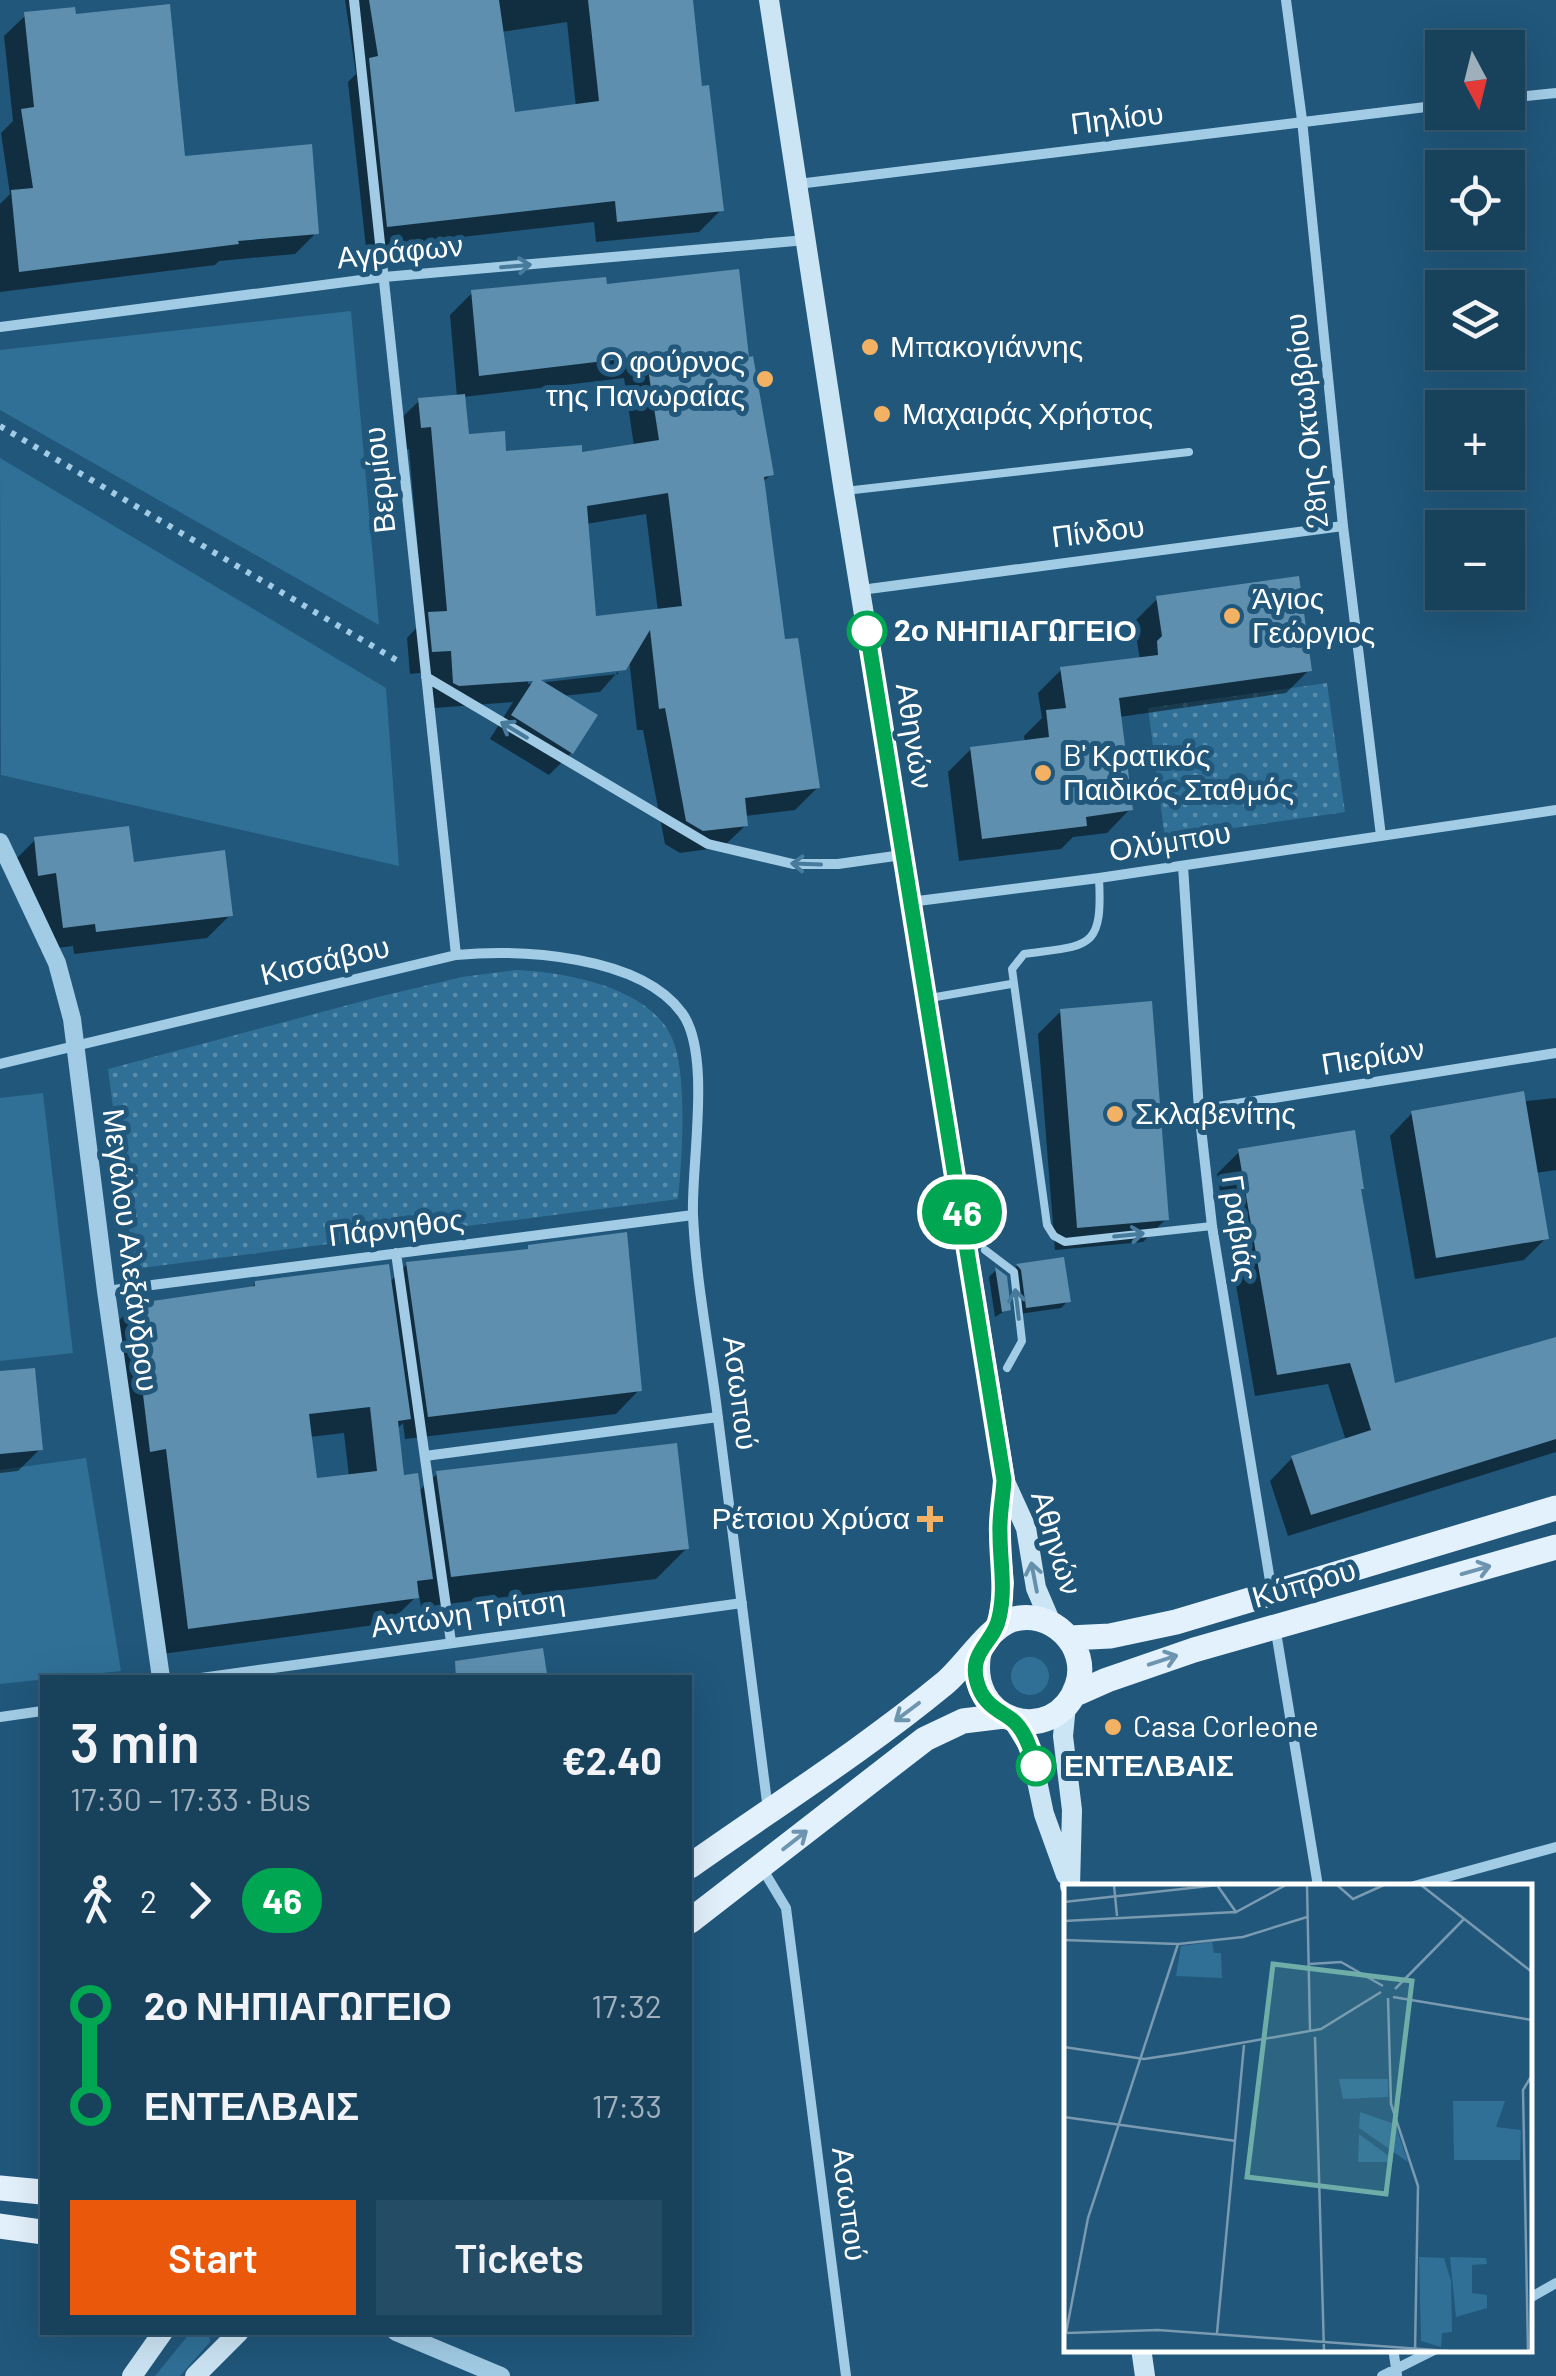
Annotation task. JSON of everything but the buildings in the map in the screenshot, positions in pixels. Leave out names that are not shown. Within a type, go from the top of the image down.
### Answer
[{"type":"main road","name":"Αθηνών","points":[[769,0],[844,492],[1004,1480],[1000,1534],[1003,1594],[997,1628]]},
{"type":"main road","name":"Αθηνών","points":[[1004,1480],[1026,1528],[1036,1588],[1060,1631]]},
{"type":"main road","name":"Κύπρου","points":[[997,1628],[1023,1618],[1060,1631],[1140,1631],[1556,1508]]},
{"type":"main road","name":"Κύπρου","points":[[692,1919],[925,1738],[962,1721],[1041,1720],[1070,1700],[1143,1666],[1556,1547]]},
{"type":"main road","points":[[692,1865],[946,1682],[997,1628]]},
{"type":"main road","points":[[1060,1631],[1079,1660],[1080,1672],[1063,1736],[1072,1810],[1070,1884]]},
{"type":"main road","points":[[980,1648],[976,1667],[978,1687],[988,1704],[1008,1718],[1030,1748],[1044,1814],[1069,1884]]},
{"type":"main road","points":[[0,2188],[40,2192]]},
{"type":"main road","points":[[0,2226],[40,2232]]},
{"type":"main road","points":[[132,2376],[161,2335]]},
{"type":"main road","points":[[195,2376],[236,2335]]},
{"type":"main road","points":[[1141,2351],[1145,2376]]},
{"type":"street","name":"Βερμίου","points":[[354,0],[456,955]]},
{"type":"street","name":"28ης Οκτωβρίου","points":[[1286,0],[1381,836]]},
{"type":"street","points":[[1525,96],[1556,92]]},
{"type":"street","name":"Πηλίου","points":[[798,184],[1425,107]]},
{"type":"street","name":"Αγράφων","points":[[0,326],[384,277],[807,240]]},
{"type":"street","name":"Πίνδου","points":[[860,590],[1343,526]]},
{"type":"street","points":[[426,677],[708,844],[793,864],[838,864],[902,855]]},
{"type":"street","name":"Ολύμπου","points":[[910,902],[1100,878],[1556,810]]},
{"type":"street","name":"Μεγάλου Αλεξάνδρου","points":[[0,842],[57,963],[77,1047],[106,1291],[161,1675]]},
{"type":"street","name":"Γραβιάς","points":[[1183,866],[1199,1110],[1212,1226],[1272,1594]]},
{"type":"street","name":"Κισσάβου","points":[[0,1064],[456,955],[512,952],[557,956],[601,967],[660,991]]},
{"type":"street","name":"Ασωπού","points":[[660,991],[684,1016],[691,1030],[698,1094],[693,1215],[768,1811]]},
{"type":"street","name":"Πιερίων","points":[[1199,1110],[1556,1053]]},
{"type":"street","name":"Πάρνηθος","points":[[106,1291],[693,1215]]},
{"type":"street","points":[[396,1253],[451,1642]]},
{"type":"street","points":[[424,1456],[718,1417]]},
{"type":"street","name":"Αντώνη Τρίτση","points":[[221,1675],[742,1603]]},
{"type":"street","points":[[1275,1626],[1318,1884]]},
{"type":"street","points":[[0,1717],[40,1712]]},
{"type":"street","points":[[1421,1884],[1556,1847]]},
{"type":"street","name":"Ασωπού","points":[[761,1867],[786,1908],[846,2376]]},
{"type":"street","points":[[1531,2296],[1556,2284]]},
{"type":"street","points":[[403,2335],[502,2376]]},
{"type":"street","points":[[1382,2376],[1397,2373],[1433,2351]]},
{"type":"lane","points":[[844,492],[1189,452]]},
{"type":"lane","points":[[1100,878],[1098,930],[1082,946],[1024,954],[1012,969],[1045,1219],[1050,1231],[1065,1242],[1212,1226]]},
{"type":"lane","points":[[926,998],[1011,984]]},
{"type":"lane","points":[[986,1250],[1014,1272],[1022,1340],[1007,1368]]},
{"type":"path","points":[[0,426],[426,677]]},
{"type":"shaded area","points":[[351,311],[379,625],[0,410],[0,350]]},
{"type":"shaded area","points":[[0,458],[386,688],[399,866],[1,775]]},
{"type":"shaded area","points":[[1327,683],[1345,812],[1165,838],[1148,708]]},
{"type":"shaded area","points":[[516,970],[558,974],[604,986],[645,1006],[661,1021],[672,1038],[680,1072],[678,1199],[134,1269],[108,1069],[378,997],[462,977]]},
{"type":"shaded area","points":[[43,1093],[73,1353],[0,1361],[0,1098]]},
{"type":"shaded area","points":[[86,1458],[121,1671],[40,1675],[40,1680],[0,1684],[0,1470]]},
{"type":"shaded area","points":[[1030,1657],[1043,1663],[1049,1676],[1043,1689],[1030,1695],[1017,1689],[1011,1676],[1017,1663]]},
{"type":"shaded area","points":[[188,2335],[209,2335],[210,2342],[180,2376],[155,2376]]},
{"type":"bus line","name":"46","points":[[867,631],[1004,1480],[1000,1534],[1002,1606],[997,1628],[980,1648],[976,1667],[978,1687],[988,1704],[1012,1719],[1022,1731],[1036,1766]]},
{"type":"place","name":"Μπακογιάννης","points":[[870,347]]},
{"type":"place","name":"Ο φούρνος της Πανωραίας","points":[[765,379]]},
{"type":"place","name":"Μαχαιράς Χρήστος","points":[[882,414]]},
{"type":"place","name":"Άγιος Γεώργιος","points":[[1232,616]]},
{"type":"place","name":"2ο ΝΗΠΙΑΓΩΓΕΙΟ","points":[[867,631]]},
{"type":"place","name":"B' Κρατικός Παιδικός Σταθμός","points":[[1043,773]]},
{"type":"place","name":"Σκλαβενίτης","points":[[1115,1114]]},
{"type":"place","name":"Ρέτσιου Χρύσα","points":[[930,1519]]},
{"type":"place","name":"Casa Corleone","points":[[1113,1727]]},
{"type":"place","name":"ΕΝΤΕΛΒΑΙΣ","points":[[1036,1766]]}]
